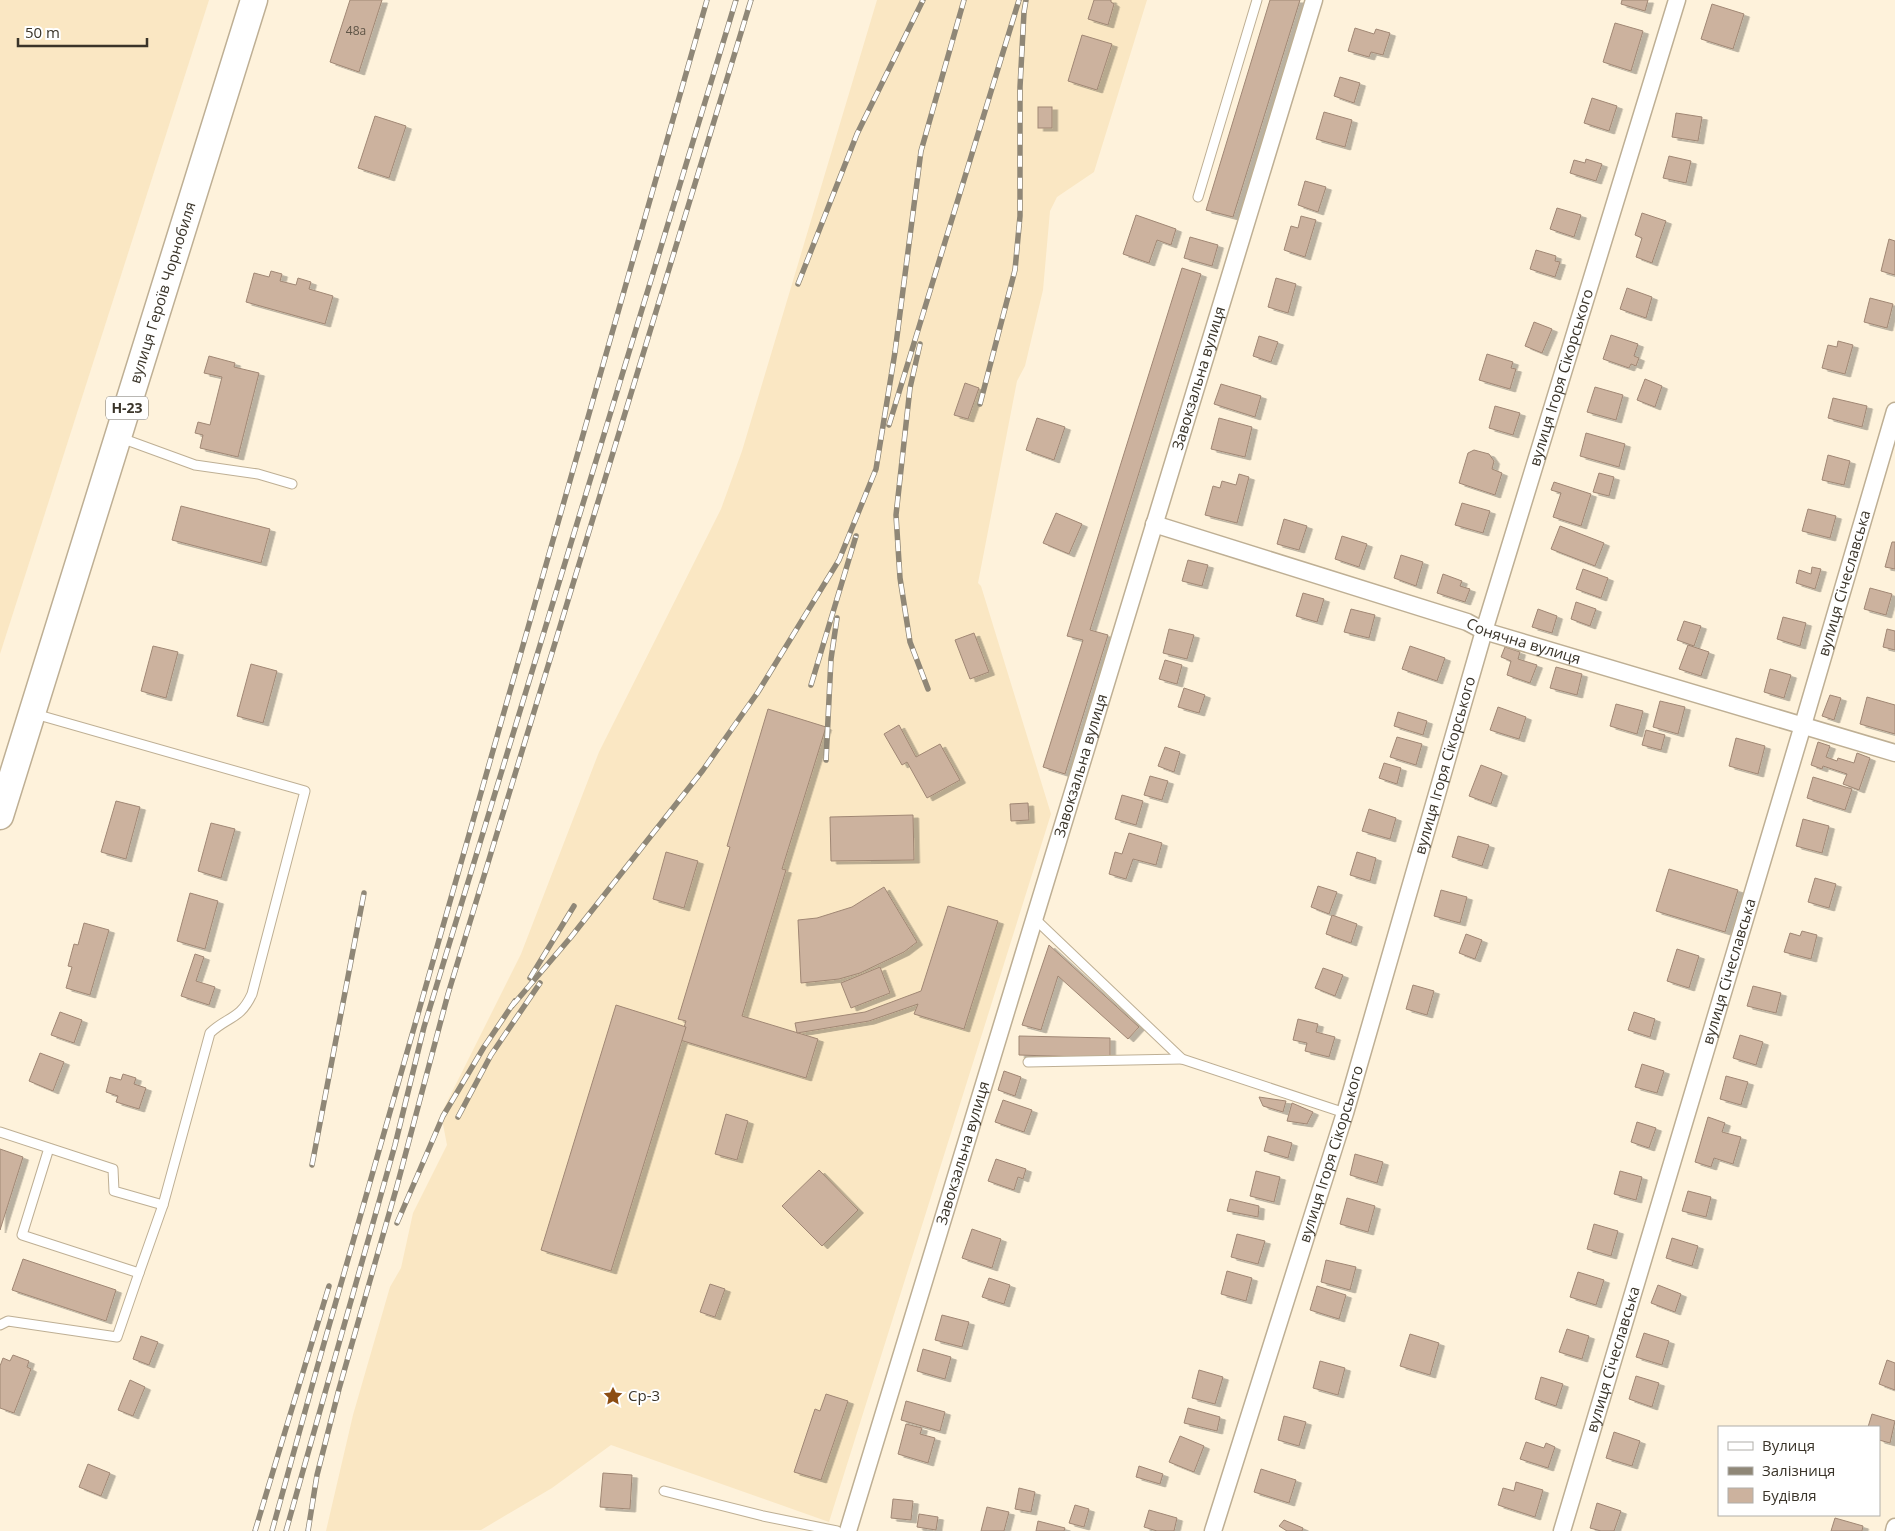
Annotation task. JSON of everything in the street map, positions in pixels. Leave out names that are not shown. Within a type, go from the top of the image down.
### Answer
[{"type":"main road","name":"вулиця Героїв Чорнобиля","points":[[0,816],[254,0]]},
{"type":"street","name":"Завокзальна вулиця","points":[[848,1531],[1314,0]]},
{"type":"street","name":"вулиця Ігоря Сікорського","points":[[1213,1531],[1345,1113],[1484,631],[1677,0]]},
{"type":"street","name":"вулиця Січеславська","points":[[1562,1531],[1895,411]]},
{"type":"street","name":"Сонячна вулиця","points":[[1154,524],[1467,622],[1484,631],[1895,753]]},
{"type":"street","points":[[1894,1531],[1895,1527]]},
{"type":"lane","points":[[1198,197],[1257,0]]},
{"type":"lane","points":[[118,437],[195,465],[258,474],[292,484]]},
{"type":"lane","points":[[0,1325],[8,1321],[117,1338],[163,1206],[210,1033],[246,1008],[252,994],[305,790],[32,714]]},
{"type":"lane","points":[[1034,918],[1182,1059]]},
{"type":"lane","points":[[1028,1062],[1182,1059],[1345,1113]]},
{"type":"lane","points":[[0,1132],[113,1169],[114,1191],[163,1206]]},
{"type":"lane","points":[[49,1148],[22,1235],[139,1273]]},
{"type":"lane","points":[[664,1491],[763,1516],[837,1531]]},
{"type":"shaded area","points":[[0,0],[209,0],[0,654]]},
{"type":"shaded area","points":[[877,0],[1147,0],[1094,172],[1057,197],[1050,211],[1043,290],[1025,366],[1017,381],[978,583],[981,586],[1051,814],[829,1522],[611,1445],[552,1488],[481,1530],[326,1531],[353,1415],[390,1287],[401,1268],[413,1213],[447,1145],[441,1114],[521,954],[599,752],[721,509],[742,451]]},
{"type":"building","points":[[350,0],[382,0],[359,72],[330,62]]},
{"type":"building","points":[[1094,0],[1111,0],[1114,4],[1108,25],[1088,19]]},
{"type":"building","points":[[1270,0],[1300,0],[1233,217],[1206,210]]},
{"type":"building","points":[[1622,0],[1648,0],[1645,11],[1621,4]]},
{"type":"building","points":[[1712,4],[1744,14],[1733,49],[1701,39]]},
{"type":"building","points":[[1615,23],[1643,31],[1631,71],[1603,62]]},
{"type":"building","points":[[1355,28],[1374,34],[1376,29],[1390,33],[1383,55],[1371,52],[1369,57],[1348,51]]},
{"type":"building","points":[[1082,35],[1112,44],[1097,90],[1068,81]]},
{"type":"building","points":[[1340,77],[1360,83],[1354,103],[1334,96]]},
{"type":"building","points":[[1592,98],[1617,106],[1609,131],[1584,123]]},
{"type":"building","points":[[1038,107],[1052,107],[1052,128],[1038,128]]},
{"type":"building","points":[[1324,112],[1352,120],[1345,147],[1316,139]]},
{"type":"building","points":[[1676,113],[1702,117],[1698,141],[1672,137]]},
{"type":"building","points":[[375,116],[406,126],[389,178],[358,168]]},
{"type":"building","points":[[1669,156],[1691,161],[1686,183],[1663,178]]},
{"type":"building","points":[[1586,159],[1602,164],[1596,181],[1570,173],[1574,160],[1585,163]]},
{"type":"building","points":[[1305,181],[1326,187],[1318,212],[1298,205]]},
{"type":"building","points":[[1557,208],[1581,215],[1574,237],[1550,229]]},
{"type":"building","points":[[1642,213],[1666,221],[1652,263],[1636,257],[1642,238],[1635,235]]},
{"type":"building","points":[[1136,215],[1176,229],[1171,245],[1157,240],[1149,263],[1123,254]]},
{"type":"building","points":[[1301,216],[1316,220],[1305,257],[1284,250],[1291,226],[1298,228]]},
{"type":"building","points":[[1190,237],[1218,245],[1212,266],[1184,258]]},
{"type":"building","points":[[1889,239],[1895,241],[1895,275],[1881,271]]},
{"type":"building","points":[[1536,250],[1556,256],[1555,261],[1560,262],[1555,277],[1530,269]]},
{"type":"building","points":[[1182,268],[1201,274],[1090,630],[1108,635],[1065,774],[1043,767],[1083,640],[1067,636]]},
{"type":"building","points":[[271,271],[282,274],[280,281],[296,285],[298,278],[311,282],[309,289],[333,296],[325,324],[246,302],[254,273],[269,277]]},
{"type":"building","points":[[1276,278],[1296,284],[1288,313],[1268,307]]},
{"type":"building","points":[[1627,288],[1652,297],[1646,318],[1620,309]]},
{"type":"building","points":[[1870,298],[1893,304],[1887,328],[1864,322]]},
{"type":"building","points":[[1534,322],[1552,329],[1542,353],[1525,346]]},
{"type":"building","points":[[1611,335],[1638,344],[1634,356],[1639,358],[1636,366],[1631,364],[1629,368],[1603,359]]},
{"type":"building","points":[[1259,336],[1278,342],[1271,362],[1253,356]]},
{"type":"building","points":[[1838,341],[1853,345],[1845,374],[1822,368],[1828,345],[1837,347]]},
{"type":"building","points":[[1487,354],[1513,362],[1511,368],[1516,369],[1510,389],[1479,380]]},
{"type":"building","points":[[209,356],[235,363],[234,367],[259,373],[238,457],[200,448],[203,435],[195,433],[198,422],[210,425],[222,377],[204,373]]},
{"type":"building","points":[[1645,379],[1662,386],[1655,407],[1637,400]]},
{"type":"building","points":[[965,383],[979,388],[968,419],[954,415]]},
{"type":"building","points":[[1221,384],[1261,396],[1255,417],[1214,404]]},
{"type":"building","points":[[1595,387],[1623,395],[1616,420],[1587,412]]},
{"type":"building","points":[[1833,398],[1867,406],[1862,427],[1828,418]]},
{"type":"building","points":[[1495,406],[1520,413],[1513,435],[1489,428]]},
{"type":"building","points":[[1037,418],[1065,427],[1054,460],[1026,450]]},
{"type":"building","points":[[1219,418],[1252,427],[1245,457],[1211,449]]},
{"type":"building","points":[[1586,433],[1625,444],[1619,467],[1580,456]]},
{"type":"building","points":[[1474,450],[1489,454],[1494,461],[1492,469],[1502,473],[1495,495],[1459,483],[1468,453]]},
{"type":"building","points":[[1828,455],[1850,461],[1844,485],[1822,480]]},
{"type":"building","points":[[1599,473],[1614,477],[1609,496],[1593,492]]},
{"type":"building","points":[[1239,474],[1249,477],[1237,523],[1205,515],[1213,486],[1220,488],[1222,481],[1236,485]]},
{"type":"building","points":[[1554,482],[1591,494],[1581,526],[1553,517],[1561,493],[1551,490]]},
{"type":"building","points":[[1462,503],[1490,511],[1483,533],[1455,525]]},
{"type":"building","points":[[181,506],[270,529],[261,563],[172,540]]},
{"type":"building","points":[[1808,509],[1836,516],[1830,538],[1802,531]]},
{"type":"building","points":[[1056,513],[1082,524],[1069,554],[1043,543]]},
{"type":"building","points":[[1284,519],[1307,526],[1299,550],[1277,544]]},
{"type":"building","points":[[1560,526],[1604,543],[1595,566],[1551,549]]},
{"type":"building","points":[[1342,536],[1367,544],[1359,567],[1335,559]]},
{"type":"building","points":[[1892,542],[1895,542],[1895,569],[1885,567]]},
{"type":"building","points":[[1401,555],[1423,562],[1416,586],[1394,578]]},
{"type":"building","points":[[1188,560],[1208,565],[1202,586],[1182,581]]},
{"type":"building","points":[[1812,567],[1821,569],[1815,589],[1796,583],[1799,570],[1811,574]]},
{"type":"building","points":[[1583,569],[1608,578],[1601,598],[1576,589]]},
{"type":"building","points":[[1443,574],[1462,581],[1460,586],[1470,589],[1465,602],[1437,593]]},
{"type":"building","points":[[1870,588],[1892,594],[1886,615],[1864,609]]},
{"type":"building","points":[[1303,593],[1324,599],[1317,622],[1296,616]]},
{"type":"building","points":[[1576,602],[1596,609],[1590,626],[1571,619]]},
{"type":"building","points":[[1351,609],[1375,615],[1369,638],[1344,632]]},
{"type":"building","points":[[1538,609],[1557,616],[1552,633],[1532,627]]},
{"type":"building","points":[[1783,617],[1806,623],[1800,646],[1777,639]]},
{"type":"building","points":[[1684,621],[1701,626],[1694,646],[1677,640]]},
{"type":"building","points":[[1169,629],[1194,635],[1187,659],[1163,653]]},
{"type":"building","points":[[1887,629],[1895,631],[1895,650],[1883,647]]},
{"type":"building","points":[[974,633],[989,672],[970,679],[955,640]]},
{"type":"building","points":[[1688,645],[1709,652],[1701,676],[1679,669]]},
{"type":"building","points":[[153,646],[178,652],[166,698],[141,691]]},
{"type":"building","points":[[1410,646],[1445,658],[1437,681],[1402,669]]},
{"type":"building","points":[[1505,647],[1520,652],[1518,659],[1537,665],[1530,683],[1507,675],[1511,661],[1501,657]]},
{"type":"building","points":[[1165,660],[1182,665],[1177,684],[1159,679]]},
{"type":"building","points":[[251,664],[277,671],[263,723],[237,716]]},
{"type":"building","points":[[1556,667],[1582,674],[1577,695],[1550,688]]},
{"type":"building","points":[[1770,669],[1791,675],[1784,698],[1764,692]]},
{"type":"building","points":[[1184,688],[1205,695],[1199,713],[1178,707]]},
{"type":"building","points":[[1830,695],[1841,698],[1834,720],[1822,716]]},
{"type":"building","points":[[1867,697],[1895,705],[1895,734],[1860,724]]},
{"type":"building","points":[[1660,701],[1685,707],[1678,734],[1653,727]]},
{"type":"building","points":[[1616,704],[1643,711],[1637,734],[1610,726]]},
{"type":"building","points":[[1498,707],[1526,717],[1519,739],[1490,730]]},
{"type":"building","points":[[768,709],[826,727],[782,869],[786,870],[742,1016],[818,1039],[806,1078],[680,1040],[686,1021],[678,1019],[730,847],[727,846]]},
{"type":"building","points":[[1398,712],[1427,721],[1423,735],[1394,726]]},
{"type":"building","points":[[899,725],[916,757],[940,744],[960,780],[927,798],[907,762],[902,765],[884,734]]},
{"type":"building","points":[[1646,730],[1665,735],[1661,750],[1642,745]]},
{"type":"building","points":[[1397,737],[1422,744],[1416,765],[1390,757]]},
{"type":"building","points":[[1736,738],[1765,746],[1758,774],[1729,766]]},
{"type":"building","points":[[1818,742],[1830,746],[1826,757],[1837,761],[1838,758],[1854,763],[1857,753],[1870,758],[1859,790],[1843,784],[1847,774],[1823,766],[1822,769],[1811,765]]},
{"type":"building","points":[[1165,747],[1180,752],[1174,772],[1158,766]]},
{"type":"building","points":[[1384,763],[1401,768],[1397,784],[1379,778]]},
{"type":"building","points":[[1481,765],[1502,773],[1491,804],[1469,796]]},
{"type":"building","points":[[1150,776],[1168,781],[1162,800],[1144,795]]},
{"type":"building","points":[[1813,777],[1852,789],[1845,810],[1807,798]]},
{"type":"building","points":[[1122,795],[1143,801],[1136,825],[1115,819]]},
{"type":"building","points":[[116,801],[140,807],[126,859],[101,852]]},
{"type":"building","points":[[1028,803],[1029,820],[1011,821],[1010,804]]},
{"type":"building","points":[[1369,809],[1396,818],[1390,839],[1362,831]]},
{"type":"building","points":[[913,815],[914,860],[831,861],[830,817]]},
{"type":"building","points":[[1803,819],[1829,826],[1822,853],[1796,846]]},
{"type":"building","points":[[211,823],[235,829],[221,878],[198,871]]},
{"type":"building","points":[[1129,833],[1162,843],[1156,865],[1133,859],[1126,879],[1109,874],[1115,852],[1122,854]]},
{"type":"building","points":[[1458,836],[1489,845],[1482,866],[1452,857]]},
{"type":"building","points":[[666,852],[698,861],[684,908],[653,899]]},
{"type":"building","points":[[1357,852],[1376,858],[1370,881],[1350,875]]},
{"type":"building","points":[[1669,869],[1738,890],[1725,932],[1656,911]]},
{"type":"building","points":[[1815,878],[1836,884],[1829,908],[1808,902]]},
{"type":"building","points":[[1318,886],[1337,892],[1329,914],[1311,907]]},
{"type":"building","points":[[884,887],[917,942],[904,952],[860,973],[839,979],[801,983],[798,920],[817,918],[852,907]]},
{"type":"building","points":[[1441,890],[1467,897],[1460,923],[1434,916]]},
{"type":"building","points":[[190,893],[218,901],[205,949],[177,941]]},
{"type":"building","points":[[948,906],[998,921],[964,1029],[914,1014],[918,1004],[869,1021],[797,1033],[795,1023],[865,1012],[921,991]]},
{"type":"building","points":[[1332,915],[1357,924],[1351,943],[1326,934]]},
{"type":"building","points":[[84,923],[109,930],[90,995],[66,988],[72,967],[68,966],[74,944],[78,945]]},
{"type":"building","points":[[1802,931],[1817,935],[1811,959],[1784,952],[1790,933],[1800,936]]},
{"type":"building","points":[[1466,934],[1482,940],[1475,959],[1459,953]]},
{"type":"building","points":[[1049,945],[1139,1027],[1128,1039],[1058,976],[1041,1030],[1022,1025]]},
{"type":"building","points":[[1677,949],[1699,956],[1689,988],[1667,981]]},
{"type":"building","points":[[195,954],[204,957],[196,981],[215,987],[209,1005],[181,996]]},
{"type":"building","points":[[880,967],[890,993],[851,1008],[841,983]]},
{"type":"building","points":[[1323,968],[1343,975],[1335,996],[1315,988]]},
{"type":"building","points":[[1413,985],[1434,991],[1427,1015],[1406,1009]]},
{"type":"building","points":[[1753,986],[1781,993],[1776,1013],[1747,1006]]},
{"type":"building","points":[[616,1005],[686,1027],[611,1271],[541,1250]]},
{"type":"building","points":[[60,1012],[82,1020],[74,1043],[51,1035]]},
{"type":"building","points":[[1634,1012],[1655,1019],[1650,1037],[1628,1030]]},
{"type":"building","points":[[1298,1019],[1318,1024],[1316,1032],[1335,1037],[1329,1057],[1305,1051],[1307,1043],[1293,1040]]},
{"type":"building","points":[[1740,1035],[1763,1042],[1756,1065],[1733,1058]]},
{"type":"building","points":[[1019,1036],[1110,1038],[1110,1058],[1019,1055]]},
{"type":"building","points":[[40,1053],[64,1062],[53,1091],[29,1081]]},
{"type":"building","points":[[1642,1064],[1664,1071],[1657,1093],[1635,1087]]},
{"type":"building","points":[[1004,1071],[1021,1077],[1015,1096],[998,1090]]},
{"type":"building","points":[[123,1074],[136,1078],[134,1084],[146,1088],[139,1109],[116,1102],[118,1096],[106,1092],[110,1077],[121,1080]]},
{"type":"building","points":[[1726,1076],[1748,1082],[1741,1105],[1720,1099]]},
{"type":"building","points":[[1259,1097],[1286,1101],[1283,1112],[1263,1106]]},
{"type":"building","points":[[1003,1100],[1032,1110],[1024,1132],[995,1122]]},
{"type":"building","points":[[1292,1103],[1313,1112],[1307,1124],[1287,1121]]},
{"type":"building","points":[[726,1114],[748,1121],[737,1160],[715,1154]]},
{"type":"building","points":[[1708,1117],[1725,1123],[1722,1132],[1741,1137],[1733,1164],[1714,1158],[1711,1167],[1695,1162]]},
{"type":"building","points":[[1637,1122],[1656,1128],[1649,1148],[1631,1142]]},
{"type":"building","points":[[1268,1136],[1292,1143],[1288,1158],[1264,1151]]},
{"type":"building","points":[[0,1149],[23,1157],[0,1230]]},
{"type":"building","points":[[1355,1154],[1383,1162],[1377,1183],[1350,1175]]},
{"type":"building","points":[[996,1159],[1026,1169],[1023,1179],[1018,1177],[1014,1190],[988,1181]]},
{"type":"building","points":[[819,1170],[858,1210],[822,1246],[782,1206]]},
{"type":"building","points":[[1256,1171],[1280,1177],[1274,1202],[1250,1196]]},
{"type":"building","points":[[1620,1171],[1642,1177],[1636,1200],[1614,1194]]},
{"type":"building","points":[[1688,1191],[1711,1197],[1706,1217],[1682,1211]]},
{"type":"building","points":[[1347,1198],[1375,1206],[1368,1232],[1340,1224]]},
{"type":"building","points":[[1230,1199],[1259,1206],[1258,1217],[1227,1211]]},
{"type":"building","points":[[1594,1224],[1618,1231],[1611,1256],[1587,1249]]},
{"type":"building","points":[[972,1229],[1001,1239],[992,1268],[962,1258]]},
{"type":"building","points":[[1237,1234],[1265,1241],[1258,1264],[1231,1257]]},
{"type":"building","points":[[1672,1238],[1698,1246],[1692,1266],[1666,1258]]},
{"type":"building","points":[[23,1259],[116,1290],[106,1321],[12,1290]]},
{"type":"building","points":[[1326,1260],[1356,1267],[1350,1290],[1321,1282]]},
{"type":"building","points":[[1227,1271],[1252,1278],[1246,1301],[1221,1294]]},
{"type":"building","points":[[1578,1272],[1604,1280],[1596,1305],[1570,1297]]},
{"type":"building","points":[[989,1278],[1010,1285],[1004,1304],[982,1297]]},
{"type":"building","points":[[710,1284],[725,1289],[715,1317],[700,1312]]},
{"type":"building","points":[[1658,1285],[1681,1294],[1675,1312],[1651,1303]]},
{"type":"building","points":[[1317,1286],[1346,1295],[1339,1319],[1310,1310]]},
{"type":"building","points":[[942,1315],[969,1322],[962,1347],[935,1340]]},
{"type":"building","points":[[1567,1329],[1589,1336],[1582,1359],[1559,1352]]},
{"type":"building","points":[[1644,1333],[1669,1341],[1662,1365],[1636,1357]]},
{"type":"building","points":[[1410,1334],[1439,1343],[1430,1375],[1400,1366]]},
{"type":"building","points":[[141,1336],[158,1342],[149,1365],[133,1359]]},
{"type":"building","points":[[923,1349],[951,1357],[945,1379],[917,1371]]},
{"type":"building","points":[[13,1355],[29,1361],[27,1367],[31,1369],[14,1413],[0,1408],[0,1366],[3,1358],[10,1361]]},
{"type":"building","points":[[1887,1360],[1895,1363],[1895,1390],[1879,1384]]},
{"type":"building","points":[[1320,1361],[1345,1368],[1338,1395],[1313,1388]]},
{"type":"building","points":[[1199,1370],[1223,1377],[1215,1404],[1192,1398]]},
{"type":"building","points":[[1636,1376],[1659,1383],[1652,1407],[1629,1399]]},
{"type":"building","points":[[1541,1377],[1563,1384],[1556,1406],[1535,1399]]},
{"type":"building","points":[[130,1380],[145,1387],[133,1416],[118,1410]]},
{"type":"building","points":[[826,1394],[848,1401],[821,1480],[794,1472],[815,1409],[820,1411]]},
{"type":"building","points":[[906,1401],[945,1412],[940,1431],[901,1420]]},
{"type":"building","points":[[1188,1408],[1220,1417],[1217,1431],[1184,1423]]},
{"type":"building","points":[[1872,1414],[1895,1421],[1890,1443],[1880,1440],[1880,1426],[1868,1426]]},
{"type":"building","points":[[1284,1416],[1306,1422],[1299,1446],[1278,1440]]},
{"type":"building","points":[[906,1424],[922,1428],[920,1434],[935,1438],[928,1463],[898,1454]]},
{"type":"building","points":[[1614,1432],[1640,1441],[1632,1466],[1606,1458]]},
{"type":"building","points":[[1180,1436],[1204,1446],[1194,1472],[1169,1462]]},
{"type":"building","points":[[1526,1442],[1544,1448],[1546,1443],[1555,1447],[1548,1468],[1520,1459]]},
{"type":"building","points":[[88,1464],[110,1473],[101,1496],[79,1487]]},
{"type":"building","points":[[1139,1466],[1163,1474],[1160,1484],[1136,1477]]},
{"type":"building","points":[[1261,1469],[1296,1480],[1289,1503],[1254,1492]]},
{"type":"building","points":[[603,1473],[632,1475],[630,1509],[600,1507]]},
{"type":"building","points":[[1516,1482],[1543,1490],[1535,1517],[1498,1505],[1503,1488],[1514,1491]]},
{"type":"building","points":[[1019,1488],[1035,1492],[1031,1512],[1015,1509]]},
{"type":"building","points":[[893,1499],[913,1501],[911,1520],[891,1518]]},
{"type":"building","points":[[1597,1503],[1621,1511],[1614,1531],[1601,1531],[1590,1528]]},
{"type":"building","points":[[1075,1505],[1089,1509],[1084,1527],[1069,1523]]},
{"type":"building","points":[[987,1507],[1009,1512],[1004,1531],[981,1531]]},
{"type":"building","points":[[1149,1510],[1177,1518],[1174,1531],[1157,1531],[1144,1527]]},
{"type":"building","points":[[919,1514],[938,1517],[936,1530],[917,1527]]},
{"type":"building","points":[[1835,1518],[1863,1526],[1862,1531],[1831,1531]]},
{"type":"building","points":[[1284,1520],[1303,1528],[1302,1531],[1287,1531],[1279,1526]]},
{"type":"building","points":[[1038,1521],[1065,1528],[1064,1531],[1036,1531]]},
{"type":"railway","points":[[272,1531],[707,0]]},
{"type":"railway","points":[[286,1531],[395,1145],[424,1027],[736,0]]},
{"type":"railway","points":[[308,1531],[317,1475],[339,1389],[397,1186],[448,994],[751,0]]},
{"type":"railway","points":[[798,284],[857,134],[923,0]]},
{"type":"railway","points":[[512,1006],[571,937],[703,770],[758,692],[839,560],[876,469],[895,352],[921,151],[964,0]]},
{"type":"railway","points":[[889,425],[1019,0]]},
{"type":"railway","points":[[980,404],[1015,270],[1020,216],[1020,87],[1026,0]]},
{"type":"railway","points":[[920,344],[910,388],[896,515],[900,578],[910,642],[928,689]]},
{"type":"railway","points":[[811,685],[856,536]]},
{"type":"railway","points":[[826,760],[831,659],[837,618]]},
{"type":"railway","points":[[312,1165],[364,893]]},
{"type":"railway","points":[[530,978],[574,906]]},
{"type":"railway","points":[[458,1117],[491,1055],[540,983]]},
{"type":"railway","points":[[397,1223],[443,1116],[484,1047],[515,1001]]},
{"type":"railway","points":[[255,1531],[329,1286]]},
{"type":"place","name":"Ср-3","points":[[613,1396]]}]
